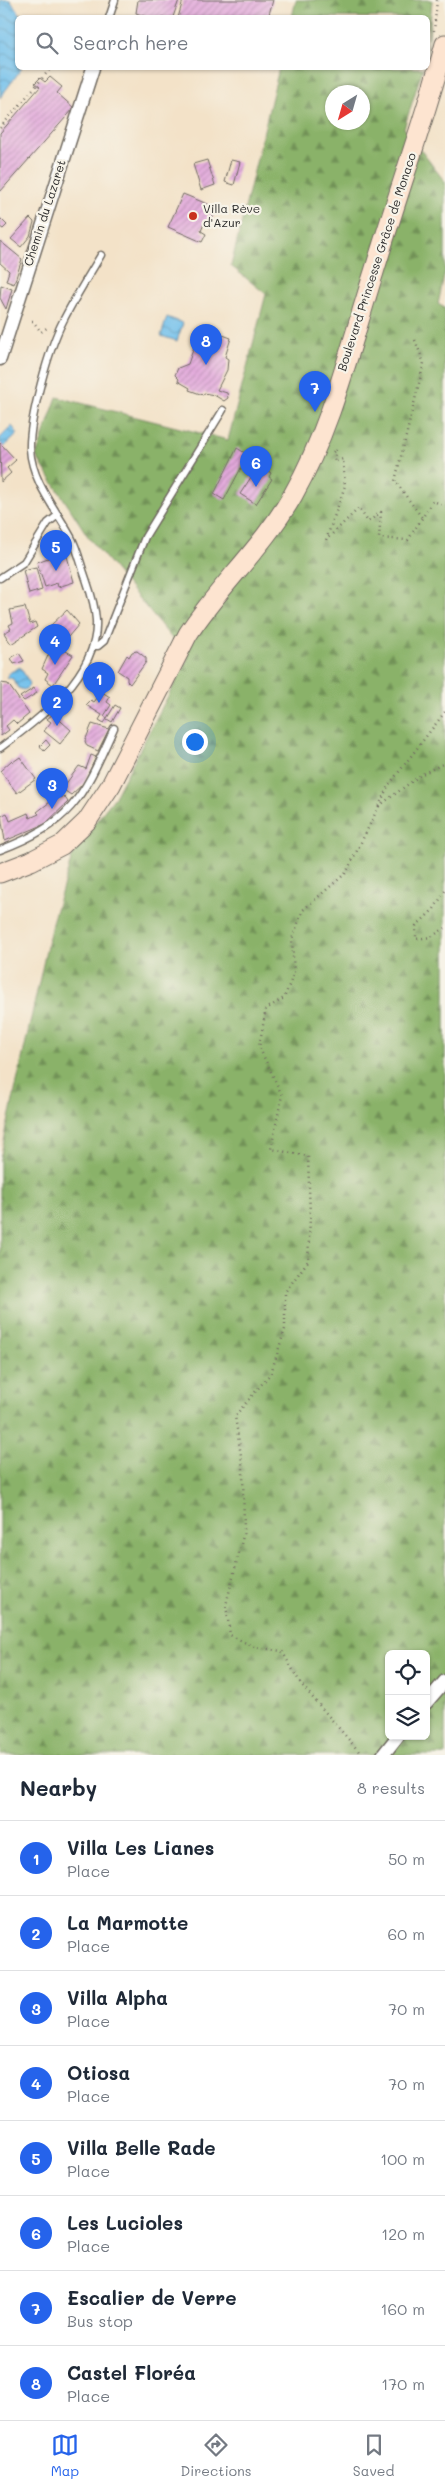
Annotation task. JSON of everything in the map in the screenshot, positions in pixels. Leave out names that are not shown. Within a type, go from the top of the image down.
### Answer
[{"type":"main road","name":"Boulevard Princesse Grâce de Monaco","points":[[0,873],[31,861],[62,845],[87,821],[111,785],[188,634],[203,611],[276,520],[292,496],[307,467],[334,400],[445,44]]},
{"type":"street","name":"Chemin du Lazaret","points":[[0,359],[91,70]]},
{"type":"street","points":[[430,1698],[445,1681]]},
{"type":"street","points":[[383,1755],[395,1740]]},
{"type":"lane","points":[[110,15],[115,0]]},
{"type":"lane","points":[[0,748],[31,725],[60,699],[80,671],[93,646],[96,622],[94,601],[72,538],[36,474],[30,449],[32,422],[42,382],[62,322],[101,255]]},
{"type":"lane","points":[[93,646],[98,646],[104,641],[145,537],[223,410]]},
{"type":"lane","points":[[0,578],[24,562],[48,523],[58,515]]},
{"type":"lane","points":[[0,850],[41,833],[75,803],[90,782],[114,728]]},
{"type":"path","points":[[0,128],[49,70]]},
{"type":"path","points":[[24,328],[27,320],[33,321],[41,332],[56,320],[62,322]]},
{"type":"path","points":[[415,340],[424,363],[395,481],[423,519]]},
{"type":"path","points":[[331,453],[336,449],[334,462],[343,459],[345,486],[326,540],[359,508],[368,522],[381,512],[378,538],[408,540],[433,501],[445,506]]},
{"type":"path","points":[[362,1755],[301,1684],[282,1651],[254,1647],[230,1635],[226,1605],[244,1532],[243,1469],[235,1416],[271,1373],[285,1329],[285,1292],[308,1261],[310,1216],[308,1156],[271,1149],[282,1095],[258,1047],[266,1010],[284,998],[294,973],[292,939],[303,910],[346,873],[388,786],[445,712]]},
{"type":"path","points":[[379,806],[422,774],[445,763]]},
{"type":"path","points":[[445,890],[434,909],[416,926],[416,939],[431,936],[445,928]]},
{"type":"green space","points":[[296,0],[432,0],[430,26],[430,15],[292,15]]},
{"type":"green space","points":[[279,70],[422,70],[404,128],[445,182],[445,272],[438,304],[445,308],[445,1755],[0,1755],[0,1159],[53,919],[75,848],[115,797],[188,658],[89,538],[36,456],[57,397],[228,440],[266,294],[231,266]]},
{"type":"water","points":[[0,0],[10,0],[21,15],[15,15],[15,70],[21,70],[0,98]]},
{"type":"water","points":[[167,317],[183,323],[177,341],[161,336]]},
{"type":"water","points":[[12,426],[18,434],[4,447],[0,443],[0,438]]},
{"type":"water","points":[[20,667],[29,682],[28,687],[24,690],[18,688],[13,679],[7,677],[9,673]]},
{"type":"building","points":[[138,0],[179,0],[174,15],[141,15],[136,13]]},
{"type":"building","points":[[183,0],[273,0],[269,15],[179,15]]},
{"type":"building","points":[[50,77],[62,87],[57,93],[74,108],[0,192],[0,133],[40,87],[35,83],[40,78],[45,82]]},
{"type":"building","points":[[207,160],[215,185],[201,190],[193,164]]},
{"type":"building","points":[[231,160],[240,162],[234,185],[225,182]]},
{"type":"building","name":"Villa Rève d'Azur","points":[[183,194],[217,208],[208,226],[204,224],[201,231],[206,234],[202,242],[168,227]]},
{"type":"building","points":[[0,218],[7,225],[3,229],[0,227]]},
{"type":"building","points":[[30,218],[34,222],[30,236],[21,247],[11,239]]},
{"type":"building","points":[[0,241],[22,259],[14,284],[6,281],[9,271],[0,263]]},
{"type":"building","points":[[1,285],[12,289],[6,309],[0,298]]},
{"type":"building","points":[[201,327],[231,338],[225,357],[228,359],[227,370],[217,390],[227,393],[228,398],[224,401],[214,395],[204,393],[203,395],[189,390],[190,388],[178,381],[179,379],[175,375],[178,368],[188,364]]},
{"type":"building","points":[[0,443],[16,460],[7,468],[11,473],[1,482]]},
{"type":"building","points":[[237,448],[248,455],[224,500],[214,494]]},
{"type":"building","points":[[259,465],[271,473],[269,477],[272,479],[256,504],[240,494]]},
{"type":"building","points":[[67,556],[74,582],[58,587],[57,583],[45,587],[37,562],[51,557],[52,560]]},
{"type":"building","points":[[36,567],[42,590],[29,594],[23,570]]},
{"type":"building","points":[[25,607],[30,624],[35,622],[37,627],[11,644],[4,633],[11,629],[9,625],[13,623],[10,610]]},
{"type":"building","points":[[67,610],[79,624],[68,637],[57,627],[51,625]]},
{"type":"building","points":[[57,646],[73,655],[53,685],[45,679],[48,673],[42,669],[50,651],[52,652]]},
{"type":"building","points":[[137,651],[146,658],[146,662],[130,684],[127,681],[127,677],[118,671],[127,655],[129,657],[132,652]]},
{"type":"building","points":[[19,653],[24,661],[14,664],[11,658]]},
{"type":"building","points":[[1,683],[8,684],[29,714],[17,724],[13,720],[6,726],[9,730],[1,736]]},
{"type":"building","points":[[34,688],[37,693],[24,701],[20,697]]},
{"type":"building","points":[[102,692],[110,697],[107,702],[111,705],[104,716],[107,718],[115,705],[120,708],[112,722],[107,719],[104,723],[99,720],[102,715],[86,705],[91,700],[94,702]]},
{"type":"building","points":[[53,714],[71,730],[60,744],[44,731],[51,722],[47,719]]},
{"type":"building","points":[[92,724],[109,729],[98,751],[87,746],[85,741]]},
{"type":"building","points":[[46,740],[50,745],[44,751],[40,746]]},
{"type":"building","points":[[91,755],[96,757],[84,783],[71,795],[62,789],[79,766],[86,769]]},
{"type":"building","points":[[20,757],[36,779],[17,793],[0,771],[12,760],[13,762]]},
{"type":"building","points":[[59,795],[61,798],[64,796],[68,802],[45,824],[5,841],[1,816],[7,813],[10,821],[28,813],[30,818],[39,814],[37,812]]},
{"type":"place","name":"Villa Rève d'Azur","points":[[193,216]]},
{"type":"place","name":"Castel Floréa","points":[[206,365]]},
{"type":"place","name":"Escalier de Verre","points":[[315,412]]},
{"type":"place","name":"Les Lucioles","points":[[256,487]]},
{"type":"place","name":"Villa Belle Rade","points":[[56,571]]},
{"type":"place","name":"Otiosa","points":[[55,665]]},
{"type":"place","name":"Villa Les Lianes","points":[[99,703]]},
{"type":"place","name":"La Marmotte","points":[[57,726]]},
{"type":"place","name":"Villa Alpha","points":[[52,809]]}]
